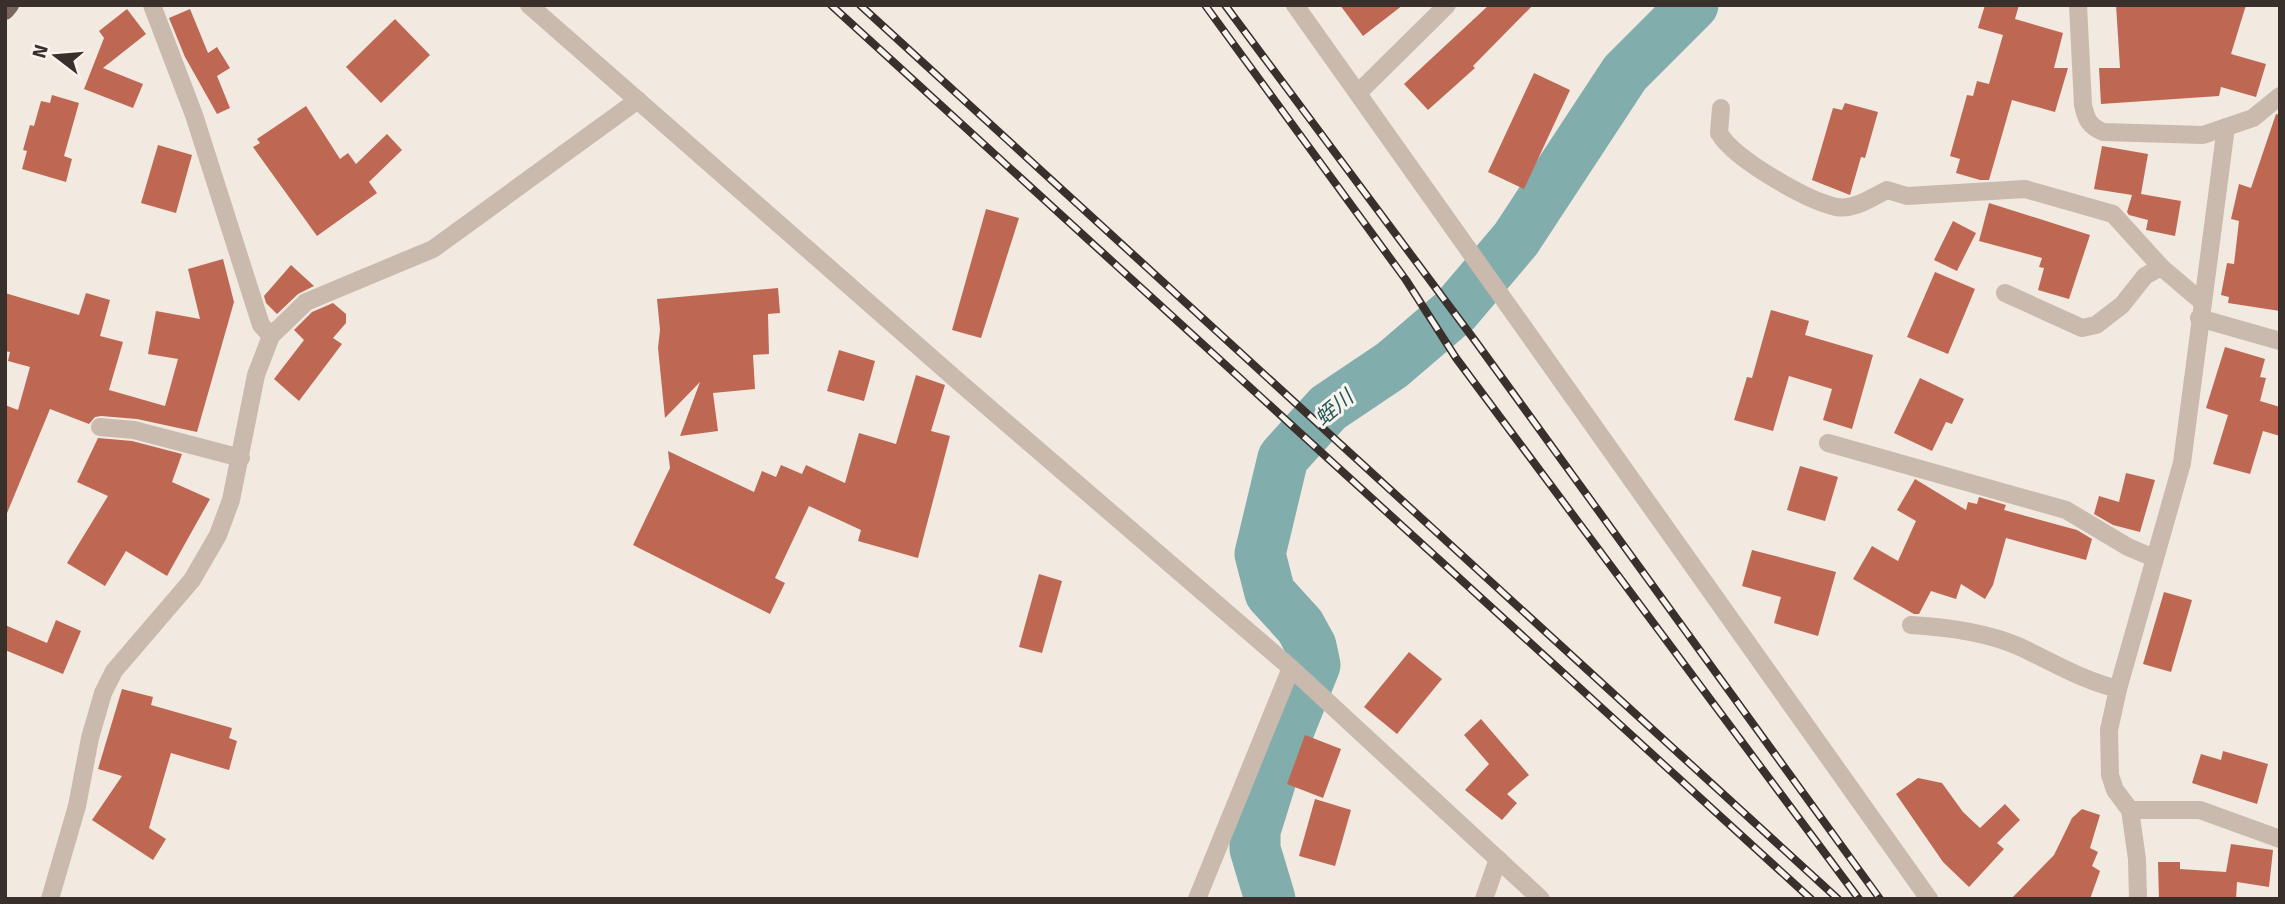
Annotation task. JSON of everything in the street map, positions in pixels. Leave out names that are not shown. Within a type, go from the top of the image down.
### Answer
[{"type":"main road","points":[[5,11],[10,5]]},
{"type":"street","points":[[152,5],[194,115],[261,325],[271,336]]},
{"type":"street","points":[[530,5],[1295,671],[1541,899]]},
{"type":"street","points":[[1295,5],[1359,92],[1452,231],[1929,899]]},
{"type":"street","points":[[1359,92],[1447,5]]},
{"type":"street","points":[[2078,5],[2083,105],[2087,120],[2093,128],[2103,132],[2203,135],[2253,118],[2280,96]]},
{"type":"street","points":[[50,899],[103,693],[114,671],[192,580],[218,535],[241,458],[246,414],[271,336],[306,302],[433,249],[638,100]]},
{"type":"street","points":[[1721,108],[1719,133],[1733,152],[1808,195],[1837,207],[1855,206],[1887,190],[1907,196],[2025,189],[2113,214],[2200,310],[2280,341]]},
{"type":"street","points":[[2138,899],[2137,859],[2130,810],[2115,790],[2108,760],[2109,730],[2118,689],[2182,463],[2226,127]]},
{"type":"street","points":[[2005,293],[2082,328],[2096,325],[2122,305],[2145,276],[2161,267]]},
{"type":"street","points":[[100,428],[134,430],[241,458]]},
{"type":"street","points":[[1828,443],[2066,510],[2128,547],[2154,558]]},
{"type":"street","points":[[1911,625],[1968,632],[2016,645],[2065,671],[2118,689]]},
{"type":"street","points":[[1197,899],[1295,671]]},
{"type":"street","points":[[2130,810],[2200,810],[2280,839]]},
{"type":"street","points":[[1484,899],[1498,859]]},
{"type":"building","points":[[1340,5],[1403,5],[1363,36]]},
{"type":"building","points":[[1489,5],[1533,5],[1473,66],[1475,68],[1428,110],[1404,84]]},
{"type":"building","points":[[1985,5],[2019,5],[2015,19],[2063,33],[2054,68],[2068,68],[2055,112],[2012,100],[1989,180],[1980,180],[1956,173],[1960,159],[1950,156],[1967,95],[1973,96],[1977,81],[1989,84],[2003,35],[1978,28]]},
{"type":"building","points":[[2116,5],[2246,5],[2231,54],[2266,64],[2256,97],[2221,87],[2219,96],[2101,104],[2099,68],[2120,68]]},
{"type":"building","points":[[127,9],[146,34],[103,68],[143,84],[133,108],[84,89],[104,38],[99,31]]},
{"type":"building","points":[[190,9],[208,53],[217,47],[230,68],[217,76],[230,108],[217,114],[185,57],[169,18]]},
{"type":"building","points":[[395,19],[430,55],[381,103],[346,67]]},
{"type":"building","points":[[1534,73],[1570,90],[1524,189],[1488,172]]},
{"type":"building","points":[[52,95],[79,103],[64,156],[72,159],[66,182],[22,169],[27,151],[23,150],[30,125],[34,126],[41,101],[50,103]]},
{"type":"building","points":[[1845,103],[1878,112],[1865,158],[1861,157],[1850,195],[1812,180],[1833,108],[1842,110]]},
{"type":"building","points":[[306,106],[340,159],[348,153],[356,164],[387,134],[402,150],[369,182],[377,193],[317,236],[253,147],[260,143],[257,139]]},
{"type":"building","points":[[2276,114],[2280,115],[2280,311],[2228,303],[2229,297],[2221,295],[2227,263],[2234,264],[2239,221],[2231,219],[2239,184],[2251,188]]},
{"type":"building","points":[[158,145],[192,155],[176,213],[141,203]]},
{"type":"building","points":[[2102,146],[2148,154],[2141,194],[2181,201],[2175,236],[2146,230],[2148,220],[2129,215],[2127,212],[2132,195],[2094,189]]},
{"type":"building","points":[[1989,203],[2090,235],[2069,299],[2038,290],[2044,268],[2039,267],[2042,258],[1979,241]]},
{"type":"building","points":[[986,209],[1019,218],[981,338],[952,330]]},
{"type":"building","points":[[1953,221],[1976,233],[1957,271],[1934,260]]},
{"type":"building","points":[[223,259],[234,302],[197,432],[137,419],[101,416],[95,417],[89,424],[50,409],[5,518],[5,405],[18,410],[30,367],[8,361],[10,352],[5,351],[5,293],[79,315],[86,293],[110,300],[100,336],[123,342],[109,390],[165,406],[178,359],[148,354],[156,311],[200,319],[188,269]]},
{"type":"building","points":[[291,265],[314,286],[298,294],[277,314],[266,303],[264,296]]},
{"type":"building","points":[[1935,272],[1975,289],[1948,354],[1907,337]]},
{"type":"building","points":[[778,288],[780,313],[768,314],[769,354],[753,355],[755,389],[713,393],[718,431],[680,436],[700,382],[665,418],[658,348],[660,330],[657,299]]},
{"type":"building","points":[[333,303],[346,314],[346,323],[333,338],[342,344],[299,401],[274,379],[304,340],[294,330],[312,312]]},
{"type":"building","points":[[1771,310],[1809,321],[1805,335],[1873,355],[1852,429],[1823,420],[1832,389],[1789,376],[1773,431],[1734,420],[1747,377],[1752,378]]},
{"type":"building","points":[[2225,347],[2265,359],[2260,377],[2266,378],[2260,401],[2280,407],[2280,436],[2263,431],[2250,474],[2213,464],[2228,415],[2206,408]]},
{"type":"building","points":[[839,350],[875,361],[864,401],[827,391]]},
{"type":"building","points":[[916,375],[945,385],[931,431],[950,436],[918,558],[858,541],[861,530],[809,506],[775,578],[785,583],[770,614],[633,545],[670,468],[668,451],[754,492],[762,471],[776,477],[781,465],[802,474],[806,465],[845,483],[859,433],[896,444]]},
{"type":"building","points":[[1920,378],[1964,399],[1952,424],[1946,422],[1932,451],[1894,433]]},
{"type":"building","points":[[98,438],[132,441],[182,454],[172,482],[210,499],[167,576],[126,551],[105,586],[67,563],[108,496],[77,482]]},
{"type":"building","points":[[1800,466],[1838,477],[1825,521],[1787,510]]},
{"type":"building","points":[[2126,473],[2155,480],[2140,532],[2113,525],[2094,514],[2099,496],[2119,502]]},
{"type":"building","points":[[1915,479],[1966,510],[1968,502],[1977,504],[1979,497],[2006,505],[2004,510],[2077,530],[2092,539],[2086,560],[2006,538],[1993,585],[1985,599],[1961,584],[1956,599],[1931,591],[1919,614],[1914,614],[1853,579],[1872,546],[1898,561],[1916,521],[1897,510]]},
{"type":"building","points":[[1752,550],[1836,572],[1818,636],[1774,623],[1781,597],[1742,586]]},
{"type":"building","points":[[1039,574],[1062,581],[1042,653],[1019,647]]},
{"type":"building","points":[[2164,592],[2192,600],[2171,672],[2143,664]]},
{"type":"building","points":[[56,620],[81,631],[63,674],[5,650],[5,625],[47,643]]},
{"type":"building","points":[[1409,652],[1442,679],[1397,734],[1364,707]]},
{"type":"building","points":[[122,689],[153,697],[151,705],[232,728],[229,738],[237,741],[229,770],[171,753],[149,828],[166,839],[153,860],[92,820],[122,776],[98,769]]},
{"type":"building","points":[[1481,719],[1529,775],[1507,794],[1517,803],[1502,820],[1465,790],[1489,764],[1464,735]]},
{"type":"building","points":[[1305,735],[1341,749],[1323,798],[1287,784]]},
{"type":"building","points":[[2223,751],[2268,764],[2257,804],[2192,783],[2201,754],[2221,760]]},
{"type":"building","points":[[1918,778],[1942,783],[1963,812],[1980,828],[2005,804],[2020,820],[1997,843],[2004,849],[1969,887],[1943,862],[1896,794]]},
{"type":"building","points":[[1315,799],[1351,810],[1335,866],[1299,856]]},
{"type":"building","points":[[2082,809],[2100,815],[2090,848],[2098,852],[2092,866],[2100,871],[2090,899],[2011,899],[2054,855],[2072,818]]},
{"type":"building","points":[[2231,844],[2273,850],[2269,887],[2237,882],[2236,899],[2159,899],[2158,862],[2180,862],[2180,869],[2226,872]]},
{"type":"waterway","name":"蛭川","points":[[1270,899],[1255,849],[1255,831],[1278,757],[1315,665],[1311,646],[1300,626],[1270,593],[1260,554],[1283,458],[1328,408],[1392,365],[1455,311],[1516,239],[1625,73],[1693,5]]},
{"type":"railway","points":[[831,5],[1811,899]]},
{"type":"railway","points":[[860,5],[1838,899]]},
{"type":"railway","points":[[1205,5],[1406,280],[1456,358],[1859,899]]},
{"type":"railway","points":[[1225,5],[1476,342],[1880,899]]}]
